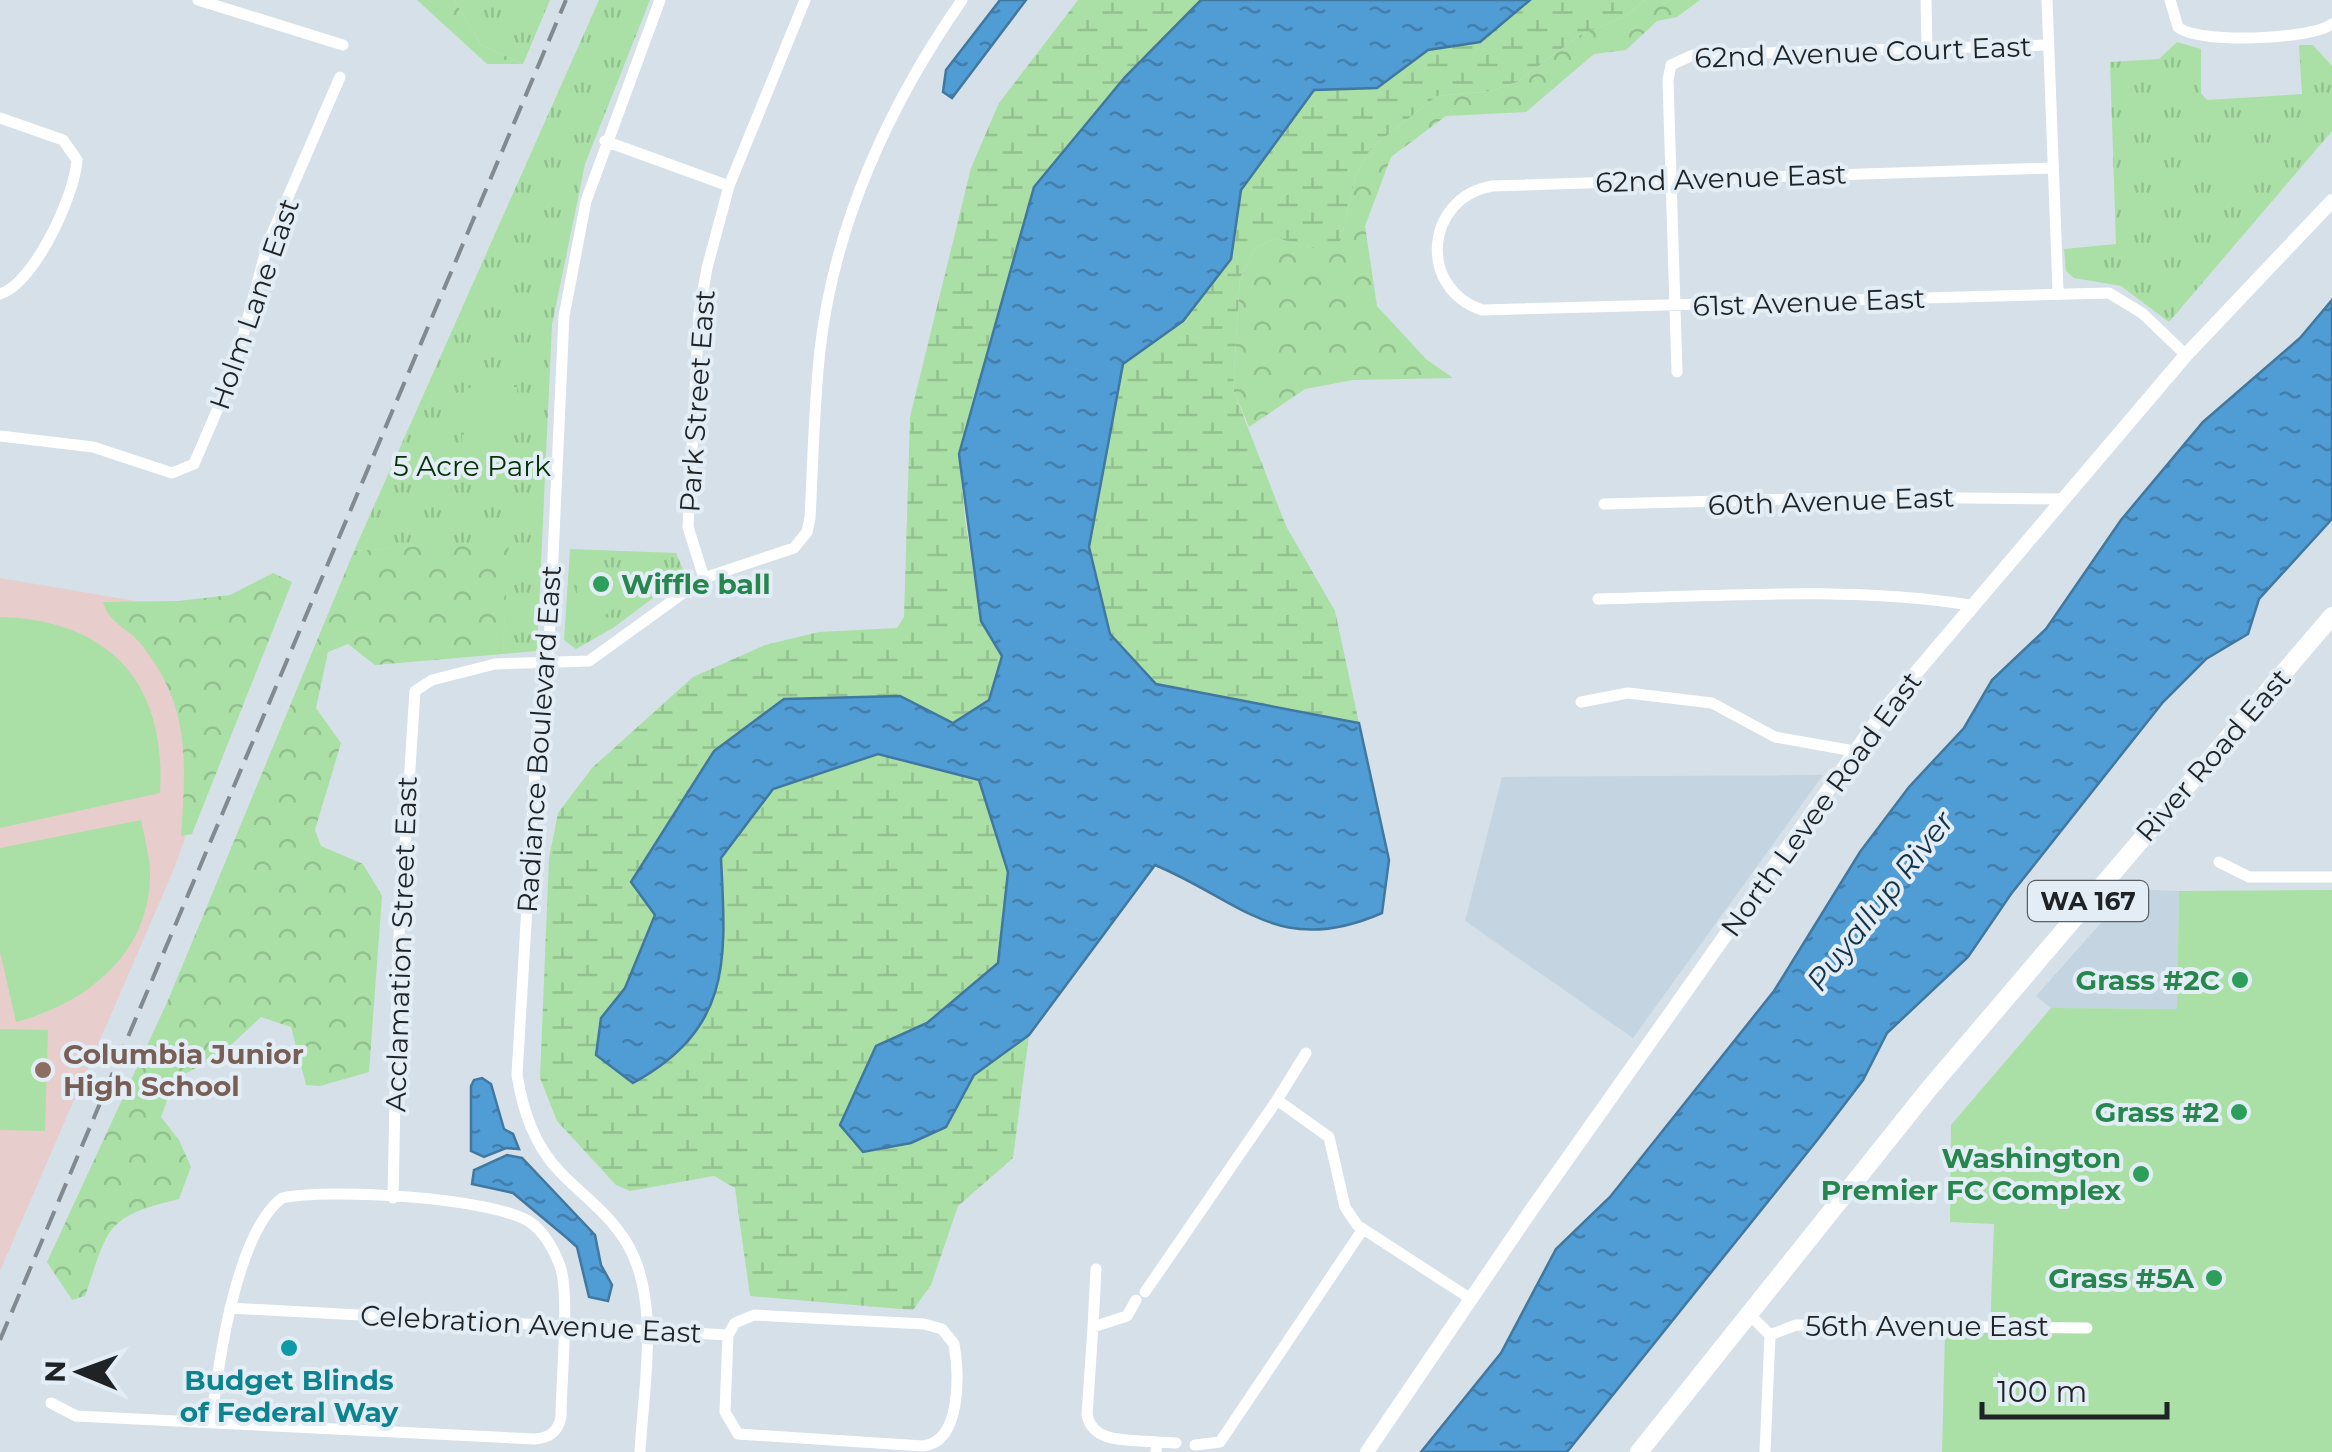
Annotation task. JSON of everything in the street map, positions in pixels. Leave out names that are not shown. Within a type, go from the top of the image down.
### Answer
[{"type":"main road","name":"River Road East","points":[[1639,1452],[1940,1074],[2332,616]]},
{"type":"street","points":[[198,0],[343,45]]},
{"type":"street","name":"Radiance Boulevard East","points":[[640,1452],[645,1299],[630,1248],[612,1221],[541,1149],[521,1101],[516,1075],[536,738],[548,666],[564,316],[586,201],[660,0]]},
{"type":"street","name":"Park Street East","points":[[704,578],[688,528],[700,313],[728,186],[805,0]]},
{"type":"street","points":[[548,666],[589,661],[704,578],[794,548],[802,541],[810,518],[820,350],[846,230],[904,90],[962,0]]},
{"type":"street","points":[[1926,0],[1927,47]]},
{"type":"street","points":[[2048,0],[2058,291]]},
{"type":"street","points":[[2170,0],[2174,20],[2184,33],[2207,38],[2302,34],[2332,24]]},
{"type":"street","name":"62nd Avenue Court East","points":[[1673,179],[1668,80],[1678,60],[1693,55],[2048,46]]},
{"type":"street","name":"Holm Lane East","points":[[0,436],[93,447],[162,470],[185,470],[199,457],[216,416],[268,243],[340,77]]},
{"type":"street","points":[[0,118],[66,142],[75,153],[77,165],[35,265],[18,286],[0,294]]},
{"type":"street","points":[[605,142],[728,186]]},
{"type":"street","name":"62nd Avenue East","points":[[1436,259],[1439,232],[1448,210],[1477,189],[2052,168]]},
{"type":"street","points":[[1673,179],[1677,372]]},
{"type":"street","name":"North Levee Road East","points":[[1367,1452],[1854,751],[2059,499],[2186,354],[2332,201]]},
{"type":"street","name":"61st Avenue East","points":[[1436,259],[1453,293],[1482,310],[1676,308],[2058,291],[2110,293],[2125,300],[2186,354]]},
{"type":"street","name":"60th Avenue East","points":[[1604,504],[1901,497],[2059,499]]},
{"type":"street","points":[[1598,599],[1838,596],[1929,598],[1970,605]]},
{"type":"street","name":"Acclamation Street East","points":[[393,1198],[398,952],[414,690],[432,680],[495,664],[548,666]]},
{"type":"street","points":[[1582,702],[1628,694],[1712,704],[1775,737],[1854,751]]},
{"type":"street","points":[[2219,862],[2249,878],[2332,877]]},
{"type":"street","points":[[1093,1327],[1127,1316],[1306,1054]]},
{"type":"street","points":[[1276,1100],[1329,1137],[1344,1207],[1363,1229],[1471,1299]]},
{"type":"street","points":[[50,1402],[76,1416],[211,1423],[535,1439],[552,1433],[561,1418],[565,1286],[561,1268],[544,1236],[530,1222],[491,1206],[393,1198],[282,1198],[269,1210],[230,1308],[211,1423]]},
{"type":"street","points":[[1195,1445],[1220,1442],[1363,1229]]},
{"type":"street","points":[[1096,1269],[1090,1428],[1098,1436],[1157,1447],[1176,1443]]},
{"type":"street","name":"Celebration Avenue East","points":[[230,1308],[728,1335],[736,1322],[754,1314],[924,1324],[942,1330],[956,1353],[952,1420],[941,1440],[930,1446],[872,1448]]},
{"type":"street","points":[[1747,1312],[1770,1335],[1765,1452]]},
{"type":"street","name":"56th Avenue East","points":[[1770,1335],[1796,1324],[2087,1328]]},
{"type":"street","points":[[728,1335],[725,1412],[733,1430],[749,1438],[872,1448]]},
{"type":"shaded area","name":"Columbia Junior High School","points":[[0,578],[261,622],[174,869],[0,1271]]},
{"type":"shaded area","points":[[1823,775],[1633,1038],[1465,921],[1502,777]]},
{"type":"shaded area","points":[[2131,889],[2179,891],[2177,1009],[2051,1008],[2036,996]]},
{"type":"green space","points":[[417,0],[454,0],[481,45],[523,64],[487,64]]},
{"type":"green space","points":[[454,0],[550,0],[523,64],[481,45]]},
{"type":"green space","name":"5 Acre Park","points":[[599,0],[650,0],[585,164],[552,325],[537,651],[503,654],[508,541],[354,551]]},
{"type":"green space","points":[[1078,0],[1201,0],[1125,77],[1005,298],[959,454],[981,620],[1002,656],[989,700],[953,723],[900,696],[784,699],[655,915],[625,988],[601,1018],[633,1083],[689,1040],[716,988],[722,959],[721,858],[773,789],[878,754],[979,780],[1008,872],[998,963],[927,1024],[876,1046],[840,1125],[911,1143],[946,1127],[974,1075],[1029,1035],[1013,1158],[958,1206],[931,1285],[913,1310],[750,1296],[735,1188],[714,1176],[630,1191],[616,1185],[557,1121],[540,1078],[549,858],[558,813],[592,768],[693,677],[765,645],[819,632],[897,628],[904,617],[910,417],[971,168],[999,103]]},
{"type":"green space","points":[[1530,0],[1645,0],[1626,16],[1580,35],[1517,82],[1490,91],[1437,96],[1371,148],[1356,175],[1341,239],[1335,248],[1312,248],[1277,238],[1255,248],[1240,278],[1233,389],[1286,526],[1335,611],[1359,723],[1156,683],[1110,634],[1089,547],[1123,364],[1183,321],[1231,259],[1241,190],[1314,89],[1377,88],[1428,50],[1480,42]]},
{"type":"green space","points":[[1645,0],[1700,0],[1677,17],[1657,21],[1626,50],[1594,54],[1526,112],[1446,116],[1391,157],[1365,226],[1377,306],[1426,359],[1453,378],[1353,380],[1305,389],[1249,427],[1233,389],[1240,278],[1255,248],[1277,238],[1312,248],[1341,239],[1356,175],[1371,148],[1437,96],[1490,91],[1517,82],[1580,35],[1626,16]]},
{"type":"green space","points":[[2177,42],[2201,49],[2201,93],[2207,100],[2302,94],[2299,45],[2313,45],[2332,66],[2332,131],[2169,322],[2121,286],[2074,278],[2066,271],[2064,249],[2116,244],[2110,62],[2159,59]]},
{"type":"green space","points":[[2255,144],[2256,176],[2198,178],[2198,146]]},
{"type":"green space","points":[[517,387],[518,419],[464,419],[464,388]]},
{"type":"green space","points":[[462,435],[514,435],[514,466],[461,466]]},
{"type":"green space","points":[[509,540],[503,654],[375,665],[348,644],[328,652],[316,708],[341,743],[315,830],[321,846],[363,864],[382,896],[369,1072],[320,1086],[306,1085],[291,1027],[261,1017],[220,1055],[175,1079],[161,1117],[179,1140],[191,1167],[179,1199],[136,1212],[113,1228],[99,1254],[85,1296],[72,1300],[47,1262],[169,998],[354,551]]},
{"type":"green space","points":[[570,549],[676,553],[685,574],[613,628],[576,649],[564,640]]},
{"type":"green space","name":"Wiffle ball","points":[[584,567],[623,568],[625,592],[605,615],[591,617],[576,611],[578,571]]},
{"type":"green space","points":[[273,573],[292,582],[192,834],[181,836],[184,758],[176,711],[156,665],[139,642],[113,620],[103,602],[178,601],[230,595]]},
{"type":"green space","points":[[0,617],[72,630],[101,645],[124,665],[141,690],[153,720],[160,754],[160,793],[0,828]]},
{"type":"green space","points":[[141,820],[150,867],[147,902],[126,951],[89,988],[42,1014],[16,1022],[0,952],[0,848]]},
{"type":"green space","name":"Washington Premier FC Complex","points":[[2332,890],[2332,1452],[1942,1452],[1945,1332],[1990,1333],[1994,1224],[1950,1222],[1951,1125],[2051,1008],[2177,1009],[2179,891]]},
{"type":"green space","points":[[0,1029],[48,1030],[45,1131],[0,1130]]},
{"type":"water","points":[[1000,0],[1026,0],[952,98],[943,92],[946,70]]},
{"type":"water","points":[[1201,0],[1530,0],[1480,42],[1428,50],[1377,88],[1314,90],[1241,190],[1231,259],[1183,321],[1123,364],[1089,547],[1110,634],[1156,684],[1359,723],[1389,860],[1382,913],[1315,930],[1288,927],[1263,920],[1155,865],[1029,1035],[974,1075],[946,1127],[911,1143],[863,1152],[840,1125],[876,1046],[927,1023],[998,963],[1008,872],[979,780],[878,754],[773,789],[721,858],[722,959],[706,1014],[690,1039],[666,1062],[633,1083],[596,1055],[601,1018],[625,988],[655,915],[631,882],[714,751],[784,699],[900,696],[953,723],[989,700],[1002,656],[981,621],[959,454],[1034,187],[1125,77]]},
{"type":"water","name":"Puyallup River","points":[[2332,300],[2332,519],[2259,599],[2248,634],[2206,659],[2163,702],[2011,894],[1968,957],[1887,1033],[1863,1080],[1818,1139],[1567,1452],[1421,1452],[1501,1353],[1556,1249],[1610,1197],[1774,991],[1860,852],[1909,787],[1964,728],[1992,680],[2046,629],[2121,520],[2203,422],[2300,338]]},
{"type":"water","points":[[482,1078],[491,1084],[504,1129],[513,1134],[519,1149],[506,1148],[484,1157],[471,1151],[471,1086],[474,1080]]},
{"type":"water","points":[[507,1155],[522,1158],[595,1235],[601,1265],[612,1285],[608,1301],[589,1297],[577,1247],[567,1238],[513,1193],[472,1184],[474,1170]]},
{"type":"railway","points":[[0,1340],[566,0]]},
{"type":"place","name":"Wiffle ball","points":[[601,584]]},
{"type":"place","name":"Grass #2C","points":[[2240,980]]},
{"type":"place","name":"Columbia Junior High School","points":[[43,1070]]},
{"type":"place","name":"Grass #2","points":[[2239,1112]]},
{"type":"place","name":"Washington Premier FC Complex","points":[[2141,1174]]},
{"type":"place","name":"Grass #5A","points":[[2214,1278]]},
{"type":"place","name":"Budget Blinds of Federal Way","points":[[289,1348]]}]
